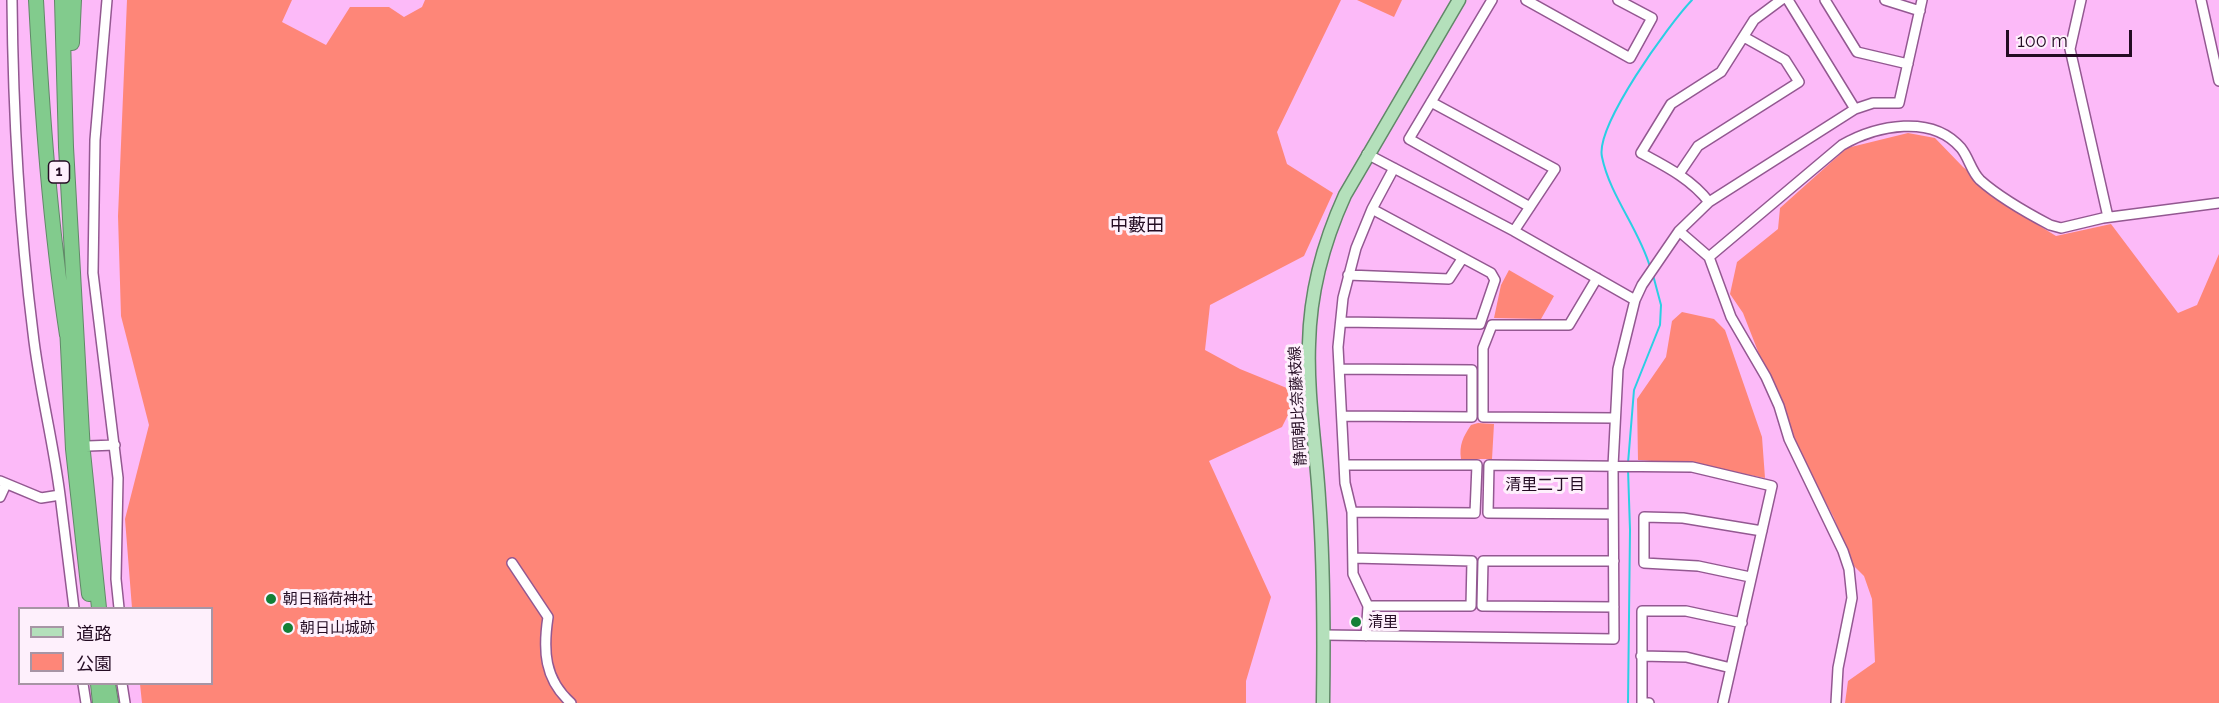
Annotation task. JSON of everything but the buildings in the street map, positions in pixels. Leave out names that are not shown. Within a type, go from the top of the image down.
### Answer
[{"type":"highway","points":[[36,0],[41,102],[57,272],[68,343]]},
{"type":"highway","name":"1","points":[[54,0],[57,147],[73,449],[90,607]]},
{"type":"highway","points":[[62,0],[67,161],[83,452],[99,607]]},
{"type":"highway","points":[[67,161],[74,0]]},
{"type":"highway","points":[[98,685],[100,703]]},
{"type":"highway","points":[[108,685],[111,703]]},
{"type":"main road","name":"静岡朝比奈藤枝線","points":[[1323,703],[1324,635],[1319,500],[1309,375],[1310,322],[1315,287],[1336,214],[1368,154],[1459,0]]},
{"type":"street","points":[[12,0],[14,146],[22,233],[38,373],[54,446],[74,607]]},
{"type":"street","points":[[107,0],[95,140],[93,273],[118,478],[116,579],[119,607]]},
{"type":"street","points":[[1492,0],[1410,139],[1530,207]]},
{"type":"street","points":[[1526,0],[1630,58],[1652,18],[1618,0]]},
{"type":"street","points":[[1709,202],[1698,188],[1679,174],[1641,153],[1671,104],[1721,72],[1754,20],[1781,0]]},
{"type":"street","points":[[1788,0],[1854,109]]},
{"type":"street","points":[[1825,0],[1857,52],[1908,64]]},
{"type":"street","points":[[1885,0],[1920,12]]},
{"type":"street","points":[[1324,635],[1614,639],[1614,418],[1618,369],[1635,300],[1642,285],[1679,231],[1709,202],[1854,109],[1873,102],[1899,103],[1922,0]]},
{"type":"street","points":[[2081,0],[2070,49],[2108,217]]},
{"type":"street","points":[[2201,0],[2219,81]]},
{"type":"street","points":[[1679,174],[1698,146],[1799,82],[1785,60],[1744,37]]},
{"type":"street","points":[[1431,102],[1555,169],[1514,231]]},
{"type":"street","points":[[1709,257],[1842,145],[1858,136],[1911,125],[1937,130],[1951,138],[1962,149],[1980,179],[2050,225],[2061,228],[2108,217],[2219,203]]},
{"type":"street","points":[[1368,154],[1514,231],[1635,300]]},
{"type":"street","points":[[1366,636],[1368,606],[1353,574],[1352,512],[1345,483],[1346,465],[1339,369],[1341,322],[1348,275],[1372,208],[1395,168]]},
{"type":"street","points":[[1341,322],[1480,324],[1495,280],[1491,273],[1372,208]]},
{"type":"street","points":[[1679,231],[1709,257],[1731,317],[1766,377],[1779,406],[1789,439],[1843,551],[1849,570],[1852,598],[1838,668],[1836,703]]},
{"type":"street","points":[[1348,275],[1449,279],[1462,259]]},
{"type":"street","points":[[1597,278],[1569,325],[1492,325],[1483,348],[1483,417],[1614,418]]},
{"type":"street","points":[[1339,369],[1472,370],[1472,417],[1342,416]]},
{"type":"street","points":[[88,446],[115,445]]},
{"type":"street","points":[[54,446],[67,446]]},
{"type":"street","points":[[1346,465],[1477,465],[1475,513],[1352,512]]},
{"type":"street","points":[[1613,514],[1488,513],[1489,465],[1692,467],[1772,486],[1723,703]]},
{"type":"street","points":[[0,497],[3,482],[41,498],[60,495]]},
{"type":"street","points":[[1750,578],[1698,566],[1644,563],[1644,518],[1692,519],[1762,531]]},
{"type":"street","points":[[1353,558],[1472,561],[1471,606],[1368,606]]},
{"type":"street","points":[[1614,561],[1483,561],[1482,606],[1614,607]]},
{"type":"street","points":[[513,564],[548,617],[544,644],[545,658],[552,676],[572,703]]},
{"type":"street","points":[[1649,703],[1642,703],[1642,611],[1686,611],[1742,623]]},
{"type":"street","points":[[1641,656],[1686,657],[1731,668]]},
{"type":"street","points":[[83,685],[86,703]]},
{"type":"street","points":[[123,685],[125,703]]},
{"type":"green space","points":[[127,0],[292,0],[282,22],[326,45],[350,7],[389,7],[404,17],[422,7],[425,0],[1341,0],[1277,132],[1287,164],[1333,193],[1304,256],[1210,305],[1205,350],[1240,369],[1299,393],[1282,427],[1209,461],[1271,597],[1246,681],[1246,703],[142,703],[140,685],[213,685],[213,607],[132,607],[125,519],[149,425],[121,316],[118,216]]},
{"type":"green space","points":[[1357,0],[1402,0],[1394,17]]},
{"type":"green space","points":[[1908,133],[1935,138],[1963,167],[2035,223],[2056,236],[2111,224],[2178,313],[2197,305],[2219,254],[2219,703],[1845,703],[1848,681],[1875,662],[1872,599],[1864,576],[1854,566],[1833,516],[1793,441],[1743,313],[1730,294],[1737,262],[1778,229],[1780,208],[1847,148]]},
{"type":"green space","points":[[1509,270],[1554,296],[1541,319],[1494,318],[1501,285]]},
{"type":"green space","points":[[1682,312],[1714,319],[1725,330],[1762,437],[1765,478],[1692,464],[1638,460],[1637,399],[1666,357],[1672,321]]},
{"type":"green space","points":[[1494,424],[1492,459],[1461,459],[1461,445],[1464,437],[1471,425]]},
{"type":"waterway","points":[[1650,267],[1639,239],[1611,185],[1602,157],[1603,142],[1621,100],[1636,76],[1667,30],[1692,0]]},
{"type":"waterway","points":[[1628,463],[1634,390],[1660,325],[1661,305],[1653,275]]},
{"type":"waterway","points":[[1628,469],[1630,530],[1628,703]]},
{"type":"place","name":"朝日稲荷神社","points":[[271,599]]},
{"type":"place","name":"清里","points":[[1356,622]]},
{"type":"place","name":"朝日山城跡","points":[[288,628]]},
{"type":"district","name":"中藪田","points":[[1137,226]]},
{"type":"district","name":"清里二丁目","points":[[1545,485]]}]
